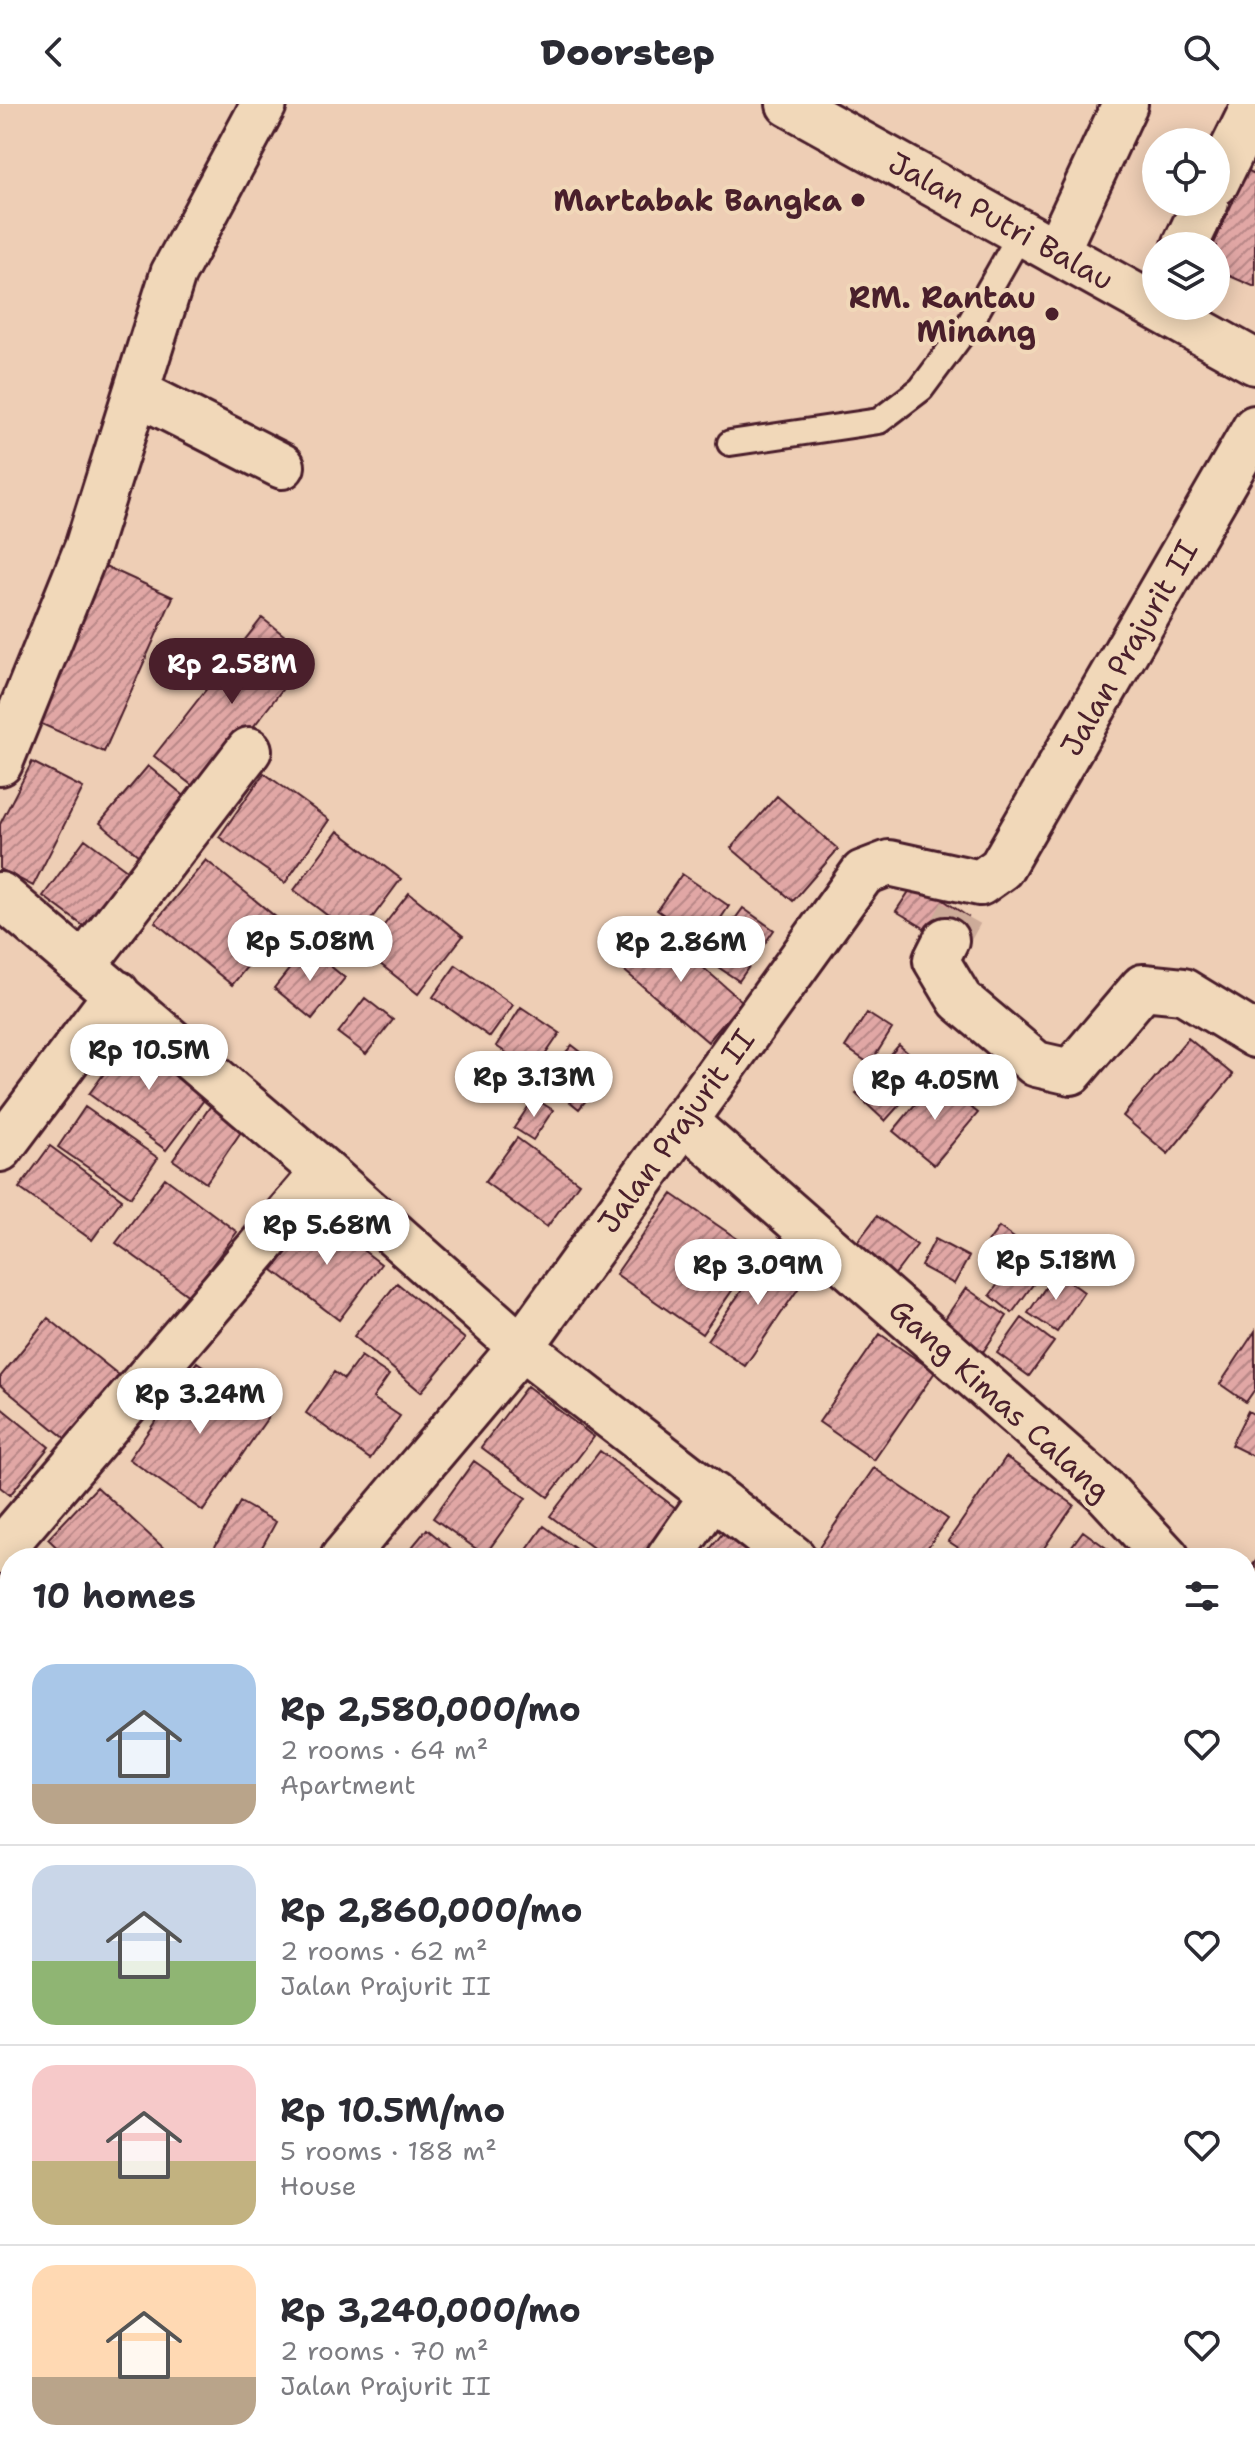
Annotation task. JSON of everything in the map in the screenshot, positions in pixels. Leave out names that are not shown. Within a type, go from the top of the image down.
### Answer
[{"type":"street","points":[[0,763],[87,548],[173,274],[264,104]]},
{"type":"street","name":"Jalan Putri Balau","points":[[789,104],[1142,298]]},
{"type":"street","points":[[1038,242],[1125,104]]},
{"type":"street","points":[[1230,155],[1255,104]]},
{"type":"street","name":"Jalan Putri Balau","points":[[1182,320],[1255,362]]},
{"type":"street","points":[[136,392],[282,466]]},
{"type":"street","name":"Jalan Prajurit II","points":[[351,1548],[521,1347],[863,873],[889,863],[962,912],[1001,868],[1255,428]]},
{"type":"street","points":[[83,966],[249,750]]},
{"type":"street","points":[[0,895],[324,1172],[521,1347],[780,1548]]},
{"type":"street","points":[[962,912],[936,960],[960,1000],[1036,1064],[1071,1072],[1143,987],[1183,991],[1255,1035]]},
{"type":"street","points":[[0,1149],[117,993]]},
{"type":"street","name":"Gang Kimas Calang","points":[[683,1120],[1105,1491],[1158,1548]]},
{"type":"street","points":[[3,1548],[324,1172]]},
{"type":"street","points":[[676,1548],[713,1495]]},
{"type":"lane","points":[[730,443],[879,421],[921,389],[970,323],[1038,242]]},
{"type":"building","points":[[1247,170],[1255,174],[1255,287],[1230,276],[1230,232],[1219,232],[1226,216],[1230,216],[1230,208]]},
{"type":"building","points":[[105,566],[173,597],[104,752],[35,721]]},
{"type":"building","points":[[262,618],[309,655],[202,793],[154,756]]},
{"type":"building","points":[[32,762],[83,788],[33,886],[0,869],[0,824]]},
{"type":"building","points":[[148,766],[194,804],[146,862],[100,823]]},
{"type":"building","points":[[264,773],[329,820],[285,883],[219,837]]},
{"type":"building","points":[[777,796],[838,849],[793,901],[731,848]]},
{"type":"building","points":[[338,831],[401,879],[357,938],[294,890]]},
{"type":"building","points":[[85,839],[135,876],[93,933],[43,896]]},
{"type":"building","points":[[206,860],[283,923],[232,985],[155,922]]},
{"type":"building","points":[[682,874],[729,906],[704,943],[657,910]]},
{"type":"building","points":[[916,881],[968,917],[952,945],[896,911]]},
{"type":"building","points":[[409,893],[463,936],[418,994],[364,951]]},
{"type":"building","points":[[743,908],[774,930],[739,981],[706,959]]},
{"type":"building","points":[[655,926],[742,1001],[708,1042],[620,967]]},
{"type":"building","points":[[307,947],[345,978],[312,1019],[274,988]]},
{"type":"building","points":[[456,965],[513,1005],[490,1037],[433,997]]},
{"type":"building","points":[[365,998],[393,1020],[366,1054],[338,1033]]},
{"type":"building","points":[[521,1007],[560,1033],[534,1071],[496,1046]]},
{"type":"building","points":[[867,1013],[892,1029],[870,1064],[845,1047]]},
{"type":"building","points":[[133,1034],[210,1092],[166,1150],[89,1094]]},
{"type":"building","points":[[1188,1038],[1233,1075],[1168,1154],[1123,1116]]},
{"type":"building","points":[[572,1045],[608,1073],[579,1109],[543,1080]]},
{"type":"building","points":[[899,1045],[929,1072],[885,1121],[856,1094]]},
{"type":"building","points":[[936,1079],[978,1113],[934,1165],[893,1131]]},
{"type":"building","points":[[534,1098],[553,1110],[533,1140],[514,1128]]},
{"type":"building","points":[[212,1104],[245,1126],[206,1183],[173,1160]]},
{"type":"building","points":[[85,1107],[158,1158],[131,1197],[58,1147]]},
{"type":"building","points":[[517,1138],[579,1183],[547,1227],[485,1182]]},
{"type":"building","points":[[50,1146],[122,1199],[92,1240],[19,1188]]},
{"type":"building","points":[[165,1178],[237,1232],[189,1296],[116,1243]]},
{"type":"building","points":[[672,1194],[758,1253],[702,1334],[616,1274]]},
{"type":"building","points":[[316,1214],[381,1264],[339,1320],[273,1270]]},
{"type":"building","points":[[877,1216],[917,1245],[890,1281],[850,1252]]},
{"type":"building","points":[[999,1227],[1021,1243],[1003,1269],[981,1252]]},
{"type":"building","points":[[935,1239],[969,1257],[954,1284],[921,1266]]},
{"type":"building","points":[[772,1247],[809,1273],[745,1366],[707,1340]]},
{"type":"building","points":[[1025,1247],[1048,1264],[1012,1313],[990,1295]]},
{"type":"building","points":[[1056,1272],[1084,1292],[1057,1332],[1028,1313]]},
{"type":"building","points":[[397,1283],[465,1339],[421,1392],[354,1336]]},
{"type":"building","points":[[966,1288],[1007,1316],[983,1352],[942,1323]]},
{"type":"building","points":[[48,1318],[130,1384],[77,1448],[0,1385],[0,1377]]},
{"type":"building","points":[[1022,1318],[1054,1342],[1029,1376],[997,1353]]},
{"type":"building","points":[[1255,1331],[1255,1389],[1246,1402],[1220,1384]]},
{"type":"building","points":[[880,1334],[935,1372],[874,1460],[819,1422]]},
{"type":"building","points":[[361,1356],[389,1375],[373,1398],[400,1416],[370,1459],[306,1413],[334,1372],[344,1379]]},
{"type":"building","points":[[197,1362],[271,1413],[203,1511],[129,1459]]},
{"type":"building","points":[[527,1386],[594,1437],[548,1497],[481,1447]]},
{"type":"building","points":[[0,1407],[49,1447],[10,1495],[0,1487]]},
{"type":"building","points":[[1248,1411],[1255,1415],[1255,1457],[1231,1445]]},
{"type":"building","points":[[600,1451],[677,1509],[648,1548],[593,1548],[550,1516]]},
{"type":"building","points":[[1006,1457],[1074,1505],[1044,1548],[959,1548],[948,1541]]},
{"type":"building","points":[[474,1461],[526,1498],[490,1548],[475,1548],[433,1518]]},
{"type":"building","points":[[874,1468],[948,1519],[927,1548],[819,1548]]},
{"type":"building","points":[[97,1487],[164,1548],[57,1548],[48,1539]]},
{"type":"building","points":[[240,1502],[276,1522],[262,1548],[214,1548]]},
{"type":"building","points":[[730,1524],[760,1548],[711,1548]]},
{"type":"building","points":[[544,1526],[574,1548],[528,1548]]},
{"type":"building","points":[[427,1529],[450,1548],[411,1548]]},
{"type":"building","points":[[1083,1531],[1106,1548],[1070,1548]]},
{"type":"tunnel","points":[[946,940],[961,913]]},
{"type":"place","name":"Martabak Bangka","points":[[858,200]]},
{"type":"place","name":"RM. Rantau Minang","points":[[1052,314]]}]
